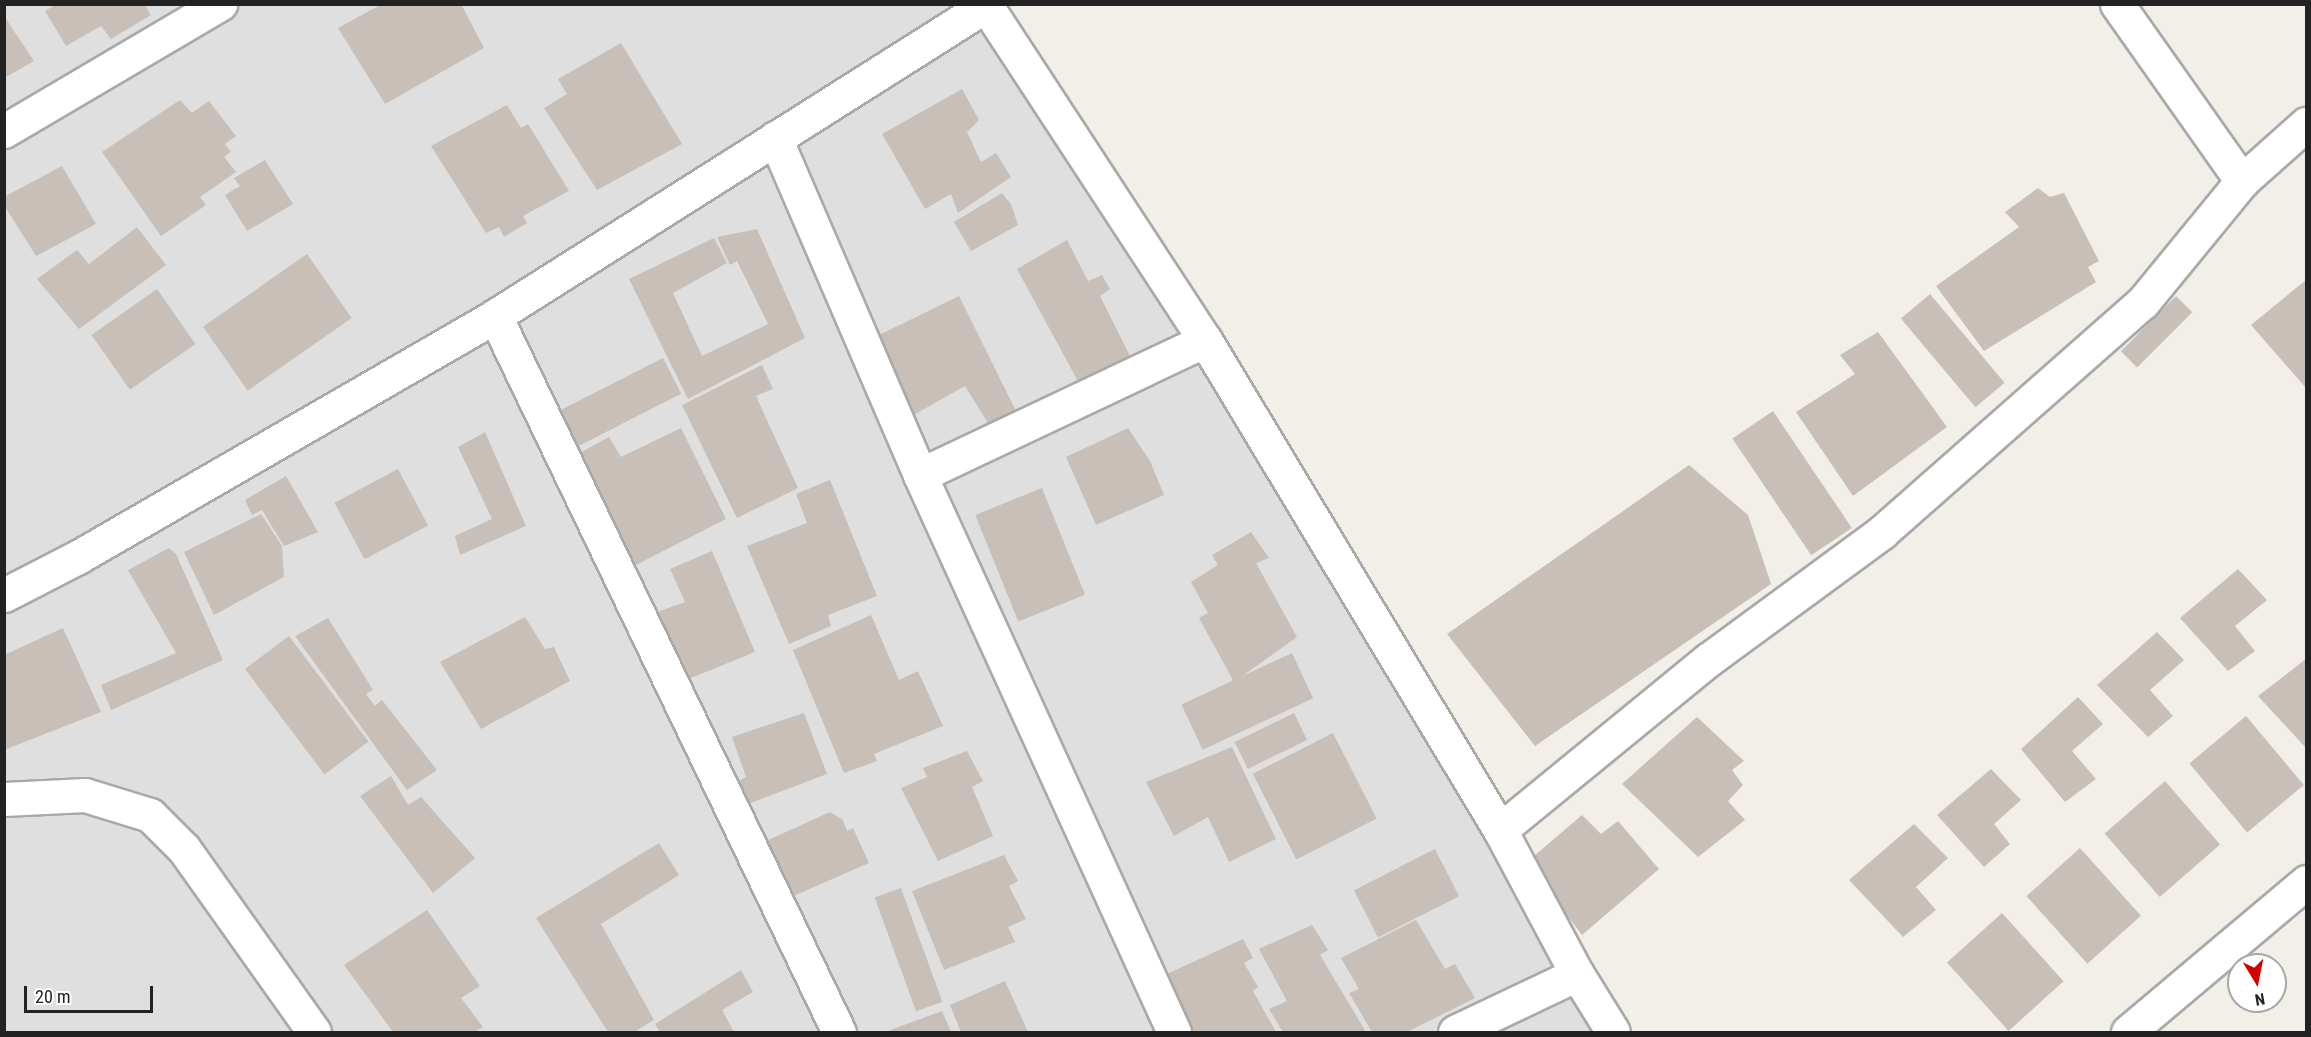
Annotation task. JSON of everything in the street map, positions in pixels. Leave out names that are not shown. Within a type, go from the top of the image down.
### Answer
[{"type":"street","points":[[4,131],[220,4]]},
{"type":"street","points":[[2117,4],[2242,181]]},
{"type":"street","points":[[4,595],[78,557],[495,316],[986,5],[1205,340],[1500,830],[1577,974],[1613,1032]]},
{"type":"street","points":[[1500,830],[1708,660],[1882,532],[2143,302],[2242,181],[2307,124]]},
{"type":"street","points":[[775,138],[920,475],[1174,1032]]},
{"type":"street","points":[[495,316],[839,1032]]},
{"type":"street","points":[[920,475],[1205,340]]},
{"type":"street","points":[[4,799],[85,795],[150,815],[184,849],[314,1032]]},
{"type":"street","points":[[2128,1032],[2307,882]]},
{"type":"street","points":[[1455,1032],[1577,974]]},
{"type":"shaded area","points":[[5,4],[985,5],[1613,1032],[5,1032]]},
{"type":"building","points":[[57,4],[144,4],[151,15],[111,39],[101,26],[66,46],[45,11]]},
{"type":"building","points":[[382,4],[461,4],[484,48],[385,104],[338,28]]},
{"type":"building","points":[[4,16],[34,61],[4,78]]},
{"type":"building","points":[[621,43],[682,144],[597,190],[544,108],[567,94],[558,79]]},
{"type":"building","points":[[962,89],[979,120],[967,132],[981,162],[996,153],[1011,177],[958,213],[951,194],[925,209],[882,134]]},
{"type":"building","points":[[180,100],[192,113],[209,101],[236,136],[225,144],[231,152],[224,157],[236,172],[200,197],[206,205],[161,236],[102,152]]},
{"type":"building","points":[[507,105],[521,128],[528,124],[569,191],[523,216],[527,223],[504,237],[499,227],[486,233],[431,146]]},
{"type":"building","points":[[265,160],[293,204],[247,231],[225,195],[240,186],[234,178]]},
{"type":"building","points":[[62,166],[96,224],[36,256],[4,205],[4,197]]},
{"type":"building","points":[[2038,188],[2050,197],[2064,193],[2099,261],[2088,267],[2096,282],[1984,351],[1936,286],[2019,227],[2005,212]]},
{"type":"building","points":[[1002,193],[1011,204],[1018,225],[971,251],[954,222]]},
{"type":"building","points":[[137,227],[166,265],[79,329],[37,279],[77,250],[89,264]]},
{"type":"building","points":[[757,229],[805,338],[688,399],[629,279],[714,238],[727,263],[673,293],[702,356],[768,324],[737,261],[730,265],[717,237]]},
{"type":"building","points":[[1067,240],[1088,281],[1102,275],[1110,289],[1100,296],[1131,358],[1080,385],[1017,269]]},
{"type":"building","points":[[307,254],[352,318],[248,391],[203,327]]},
{"type":"building","points":[[2306,280],[2306,388],[2251,325]]},
{"type":"building","points":[[157,289],[195,344],[130,390],[91,335]]},
{"type":"building","points":[[1930,294],[2005,383],[1975,407],[1901,318]]},
{"type":"building","points":[[959,296],[1016,411],[991,428],[965,386],[910,417],[873,338]]},
{"type":"building","points":[[2176,296],[2192,312],[2137,367],[2121,351]]},
{"type":"building","points":[[1878,332],[1947,427],[1853,496],[1796,412],[1855,374],[1840,355]]},
{"type":"building","points":[[663,358],[681,394],[572,449],[553,414]]},
{"type":"building","points":[[762,365],[773,389],[756,396],[798,488],[737,518],[682,405]]},
{"type":"building","points":[[1773,411],[1852,528],[1811,555],[1732,438]]},
{"type":"building","points":[[681,428],[726,519],[630,568],[574,456],[609,437],[621,457]]},
{"type":"building","points":[[1128,428],[1150,461],[1164,495],[1096,525],[1066,457]]},
{"type":"building","points":[[485,432],[526,526],[460,555],[455,536],[492,519],[458,447]]},
{"type":"building","points":[[1689,465],[1748,515],[1771,584],[1535,746],[1447,634]]},
{"type":"building","points":[[398,469],[428,526],[364,559],[334,503]]},
{"type":"building","points":[[286,476],[318,532],[284,546],[262,510],[252,515],[245,500]]},
{"type":"building","points":[[830,480],[877,596],[828,615],[831,626],[789,644],[747,546],[807,523],[796,494]]},
{"type":"building","points":[[1042,488],[1085,595],[1018,622],[975,515]]},
{"type":"building","points":[[261,514],[282,546],[284,577],[214,615],[184,552]]},
{"type":"building","points":[[1251,532],[1269,558],[1256,563],[1297,637],[1234,682],[1199,618],[1208,613],[1191,582],[1218,565],[1212,555]]},
{"type":"building","points":[[169,548],[176,554],[223,660],[111,710],[101,685],[176,653],[128,570]]},
{"type":"building","points":[[712,551],[755,652],[686,680],[657,612],[685,602],[670,569]]},
{"type":"building","points":[[2238,569],[2267,600],[2235,626],[2255,651],[2228,671],[2180,618]]},
{"type":"building","points":[[871,615],[899,680],[918,671],[943,726],[874,754],[877,761],[844,773],[793,650]]},
{"type":"building","points":[[525,617],[545,649],[554,647],[570,681],[481,729],[440,662]]},
{"type":"building","points":[[328,618],[373,690],[366,694],[375,706],[382,700],[437,770],[407,790],[295,636]]},
{"type":"building","points":[[63,628],[101,712],[4,750],[4,655]]},
{"type":"building","points":[[2157,632],[2184,660],[2150,690],[2173,716],[2148,737],[2097,685]]},
{"type":"building","points":[[289,636],[368,741],[325,775],[245,669]]},
{"type":"building","points":[[1292,653],[1313,698],[1203,750],[1181,705]]},
{"type":"building","points":[[2306,659],[2306,748],[2258,696]]},
{"type":"building","points":[[2078,697],[2103,724],[2072,751],[2096,779],[2065,802],[2021,749]]},
{"type":"building","points":[[804,713],[827,774],[748,804],[740,780],[746,777],[732,737]]},
{"type":"building","points":[[1294,713],[1307,740],[1248,769],[1235,742]]},
{"type":"building","points":[[2246,716],[2304,785],[2247,833],[2189,764]]},
{"type":"building","points":[[1697,717],[1744,761],[1732,770],[1743,785],[1728,801],[1745,820],[1698,857],[1622,784]]},
{"type":"building","points":[[1333,733],[1377,819],[1296,859],[1253,774]]},
{"type":"building","points":[[1232,747],[1276,839],[1229,862],[1208,817],[1174,836],[1146,782]]},
{"type":"building","points":[[967,751],[983,781],[972,787],[993,836],[938,861],[901,788],[927,777],[923,768]]},
{"type":"building","points":[[1991,769],[2021,800],[1994,824],[2010,844],[1984,867],[1937,815]]},
{"type":"building","points":[[391,776],[408,805],[421,797],[475,858],[433,893],[360,796]]},
{"type":"building","points":[[2165,781],[2220,844],[2160,897],[2105,833]]},
{"type":"building","points":[[830,812],[843,820],[847,831],[853,828],[869,863],[791,897],[766,841]]},
{"type":"building","points":[[1582,815],[1601,834],[1618,821],[1659,869],[1582,935],[1527,862]]},
{"type":"building","points":[[1914,824],[1948,858],[1916,887],[1936,910],[1903,937],[1849,880]]},
{"type":"building","points":[[659,843],[679,875],[601,924],[654,1020],[634,1032],[608,1032],[536,918]]},
{"type":"building","points":[[2080,848],[2141,916],[2087,964],[2026,896]]},
{"type":"building","points":[[1435,849],[1459,896],[1378,938],[1354,890]]},
{"type":"building","points":[[1004,855],[1018,881],[1009,886],[1026,919],[1008,927],[1015,942],[944,970],[912,891]]},
{"type":"building","points":[[901,888],[942,1002],[916,1011],[875,898]]},
{"type":"building","points":[[427,910],[480,986],[461,998],[483,1027],[474,1032],[393,1032],[344,965]]},
{"type":"building","points":[[2002,913],[2064,981],[2009,1031],[1947,963]]},
{"type":"building","points":[[1416,920],[1445,969],[1455,964],[1475,998],[1407,1032],[1372,1032],[1349,993],[1359,989],[1341,958]]},
{"type":"building","points":[[1312,925],[1328,950],[1320,955],[1366,1032],[1283,1032],[1269,1009],[1287,1001],[1259,949]]},
{"type":"building","points":[[1243,939],[1253,958],[1244,963],[1258,987],[1253,991],[1276,1032],[1181,1032],[1156,979]]},
{"type":"building","points":[[741,970],[753,992],[722,1010],[734,1032],[660,1032],[655,1024]]},
{"type":"building","points":[[1005,981],[1028,1032],[961,1032],[950,1005]]},
{"type":"building","points":[[942,1011],[951,1032],[885,1032]]}]
